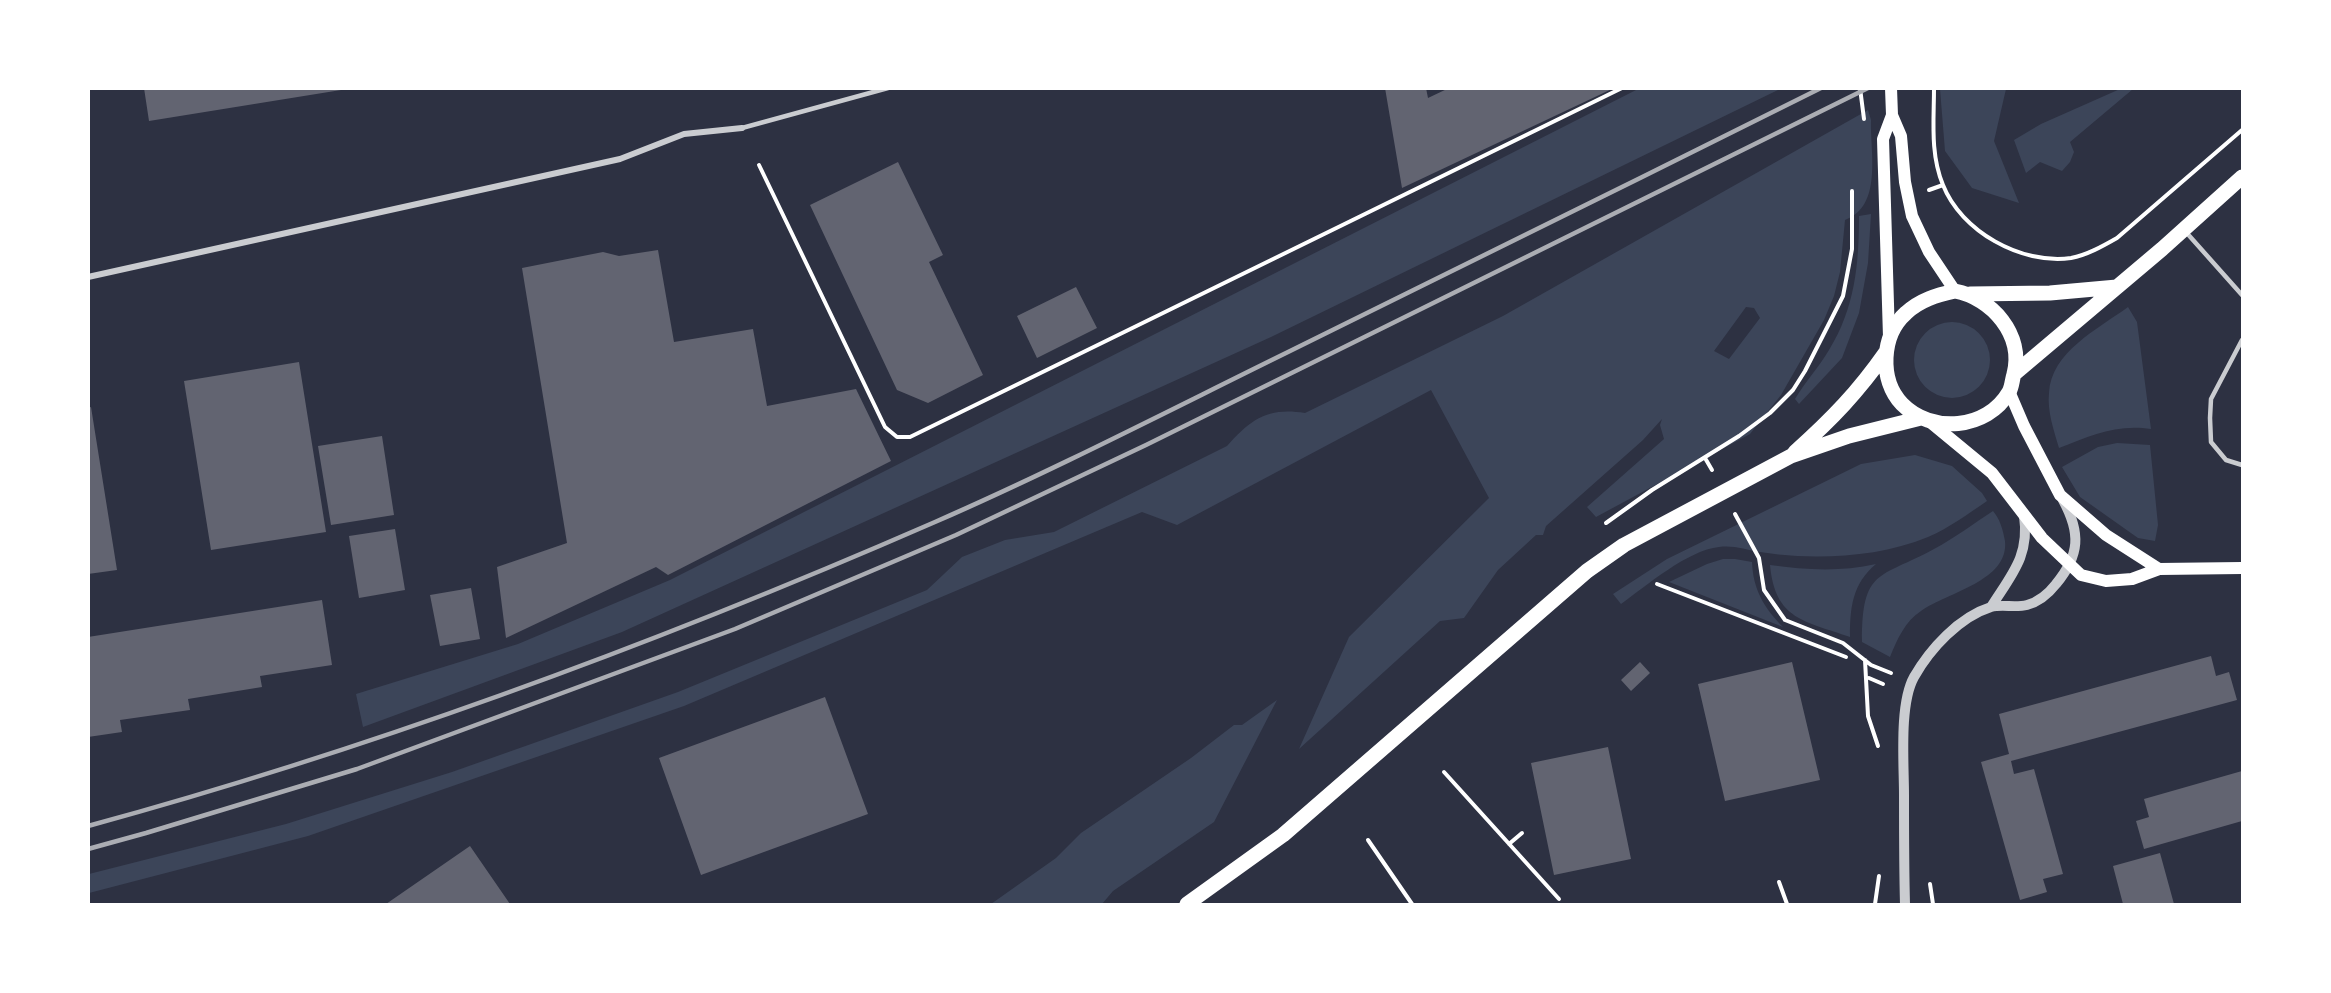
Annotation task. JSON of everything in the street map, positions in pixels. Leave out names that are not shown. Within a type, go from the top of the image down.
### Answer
[{"type":"main road","points":[[1187,904],[1283,835],[1587,571],[1624,545],[1791,456],[1849,436],[1925,420],[1955,424],[1978,419],[1996,407],[2010,391],[2014,374],[2014,345],[2006,325],[1992,309],[1963,293],[1929,252],[1912,216],[1905,182],[1901,136],[1892,115],[1891,88]]},
{"type":"main road","points":[[1892,115],[1883,139],[1887,375],[1901,403],[1992,473],[2042,538],[2081,575],[2106,581],[2132,579],[2159,569],[2242,568]]},
{"type":"main road","points":[[2014,374],[2242,177]]},
{"type":"main road","points":[[1791,456],[1829,422],[1861,387],[1905,313],[1924,300],[1963,293],[2050,293],[2117,287]]},
{"type":"main road","points":[[2010,391],[2024,426],[2060,495],[2106,535],[2159,569]]},
{"type":"street","points":[[88,278],[620,159],[684,134],[742,128]]},
{"type":"street","points":[[1905,904],[1903,737],[1907,699],[1913,679],[1939,641],[1969,619],[1992,607],[2015,607],[2034,602],[2055,586],[2070,567],[2076,542],[2073,521],[2060,495]]},
{"type":"street","points":[[1992,607],[2021,559],[2026,530],[2024,516]]},
{"type":"lane","points":[[742,128],[888,88]]},
{"type":"lane","points":[[2183,229],[2242,294]]},
{"type":"lane","points":[[2242,340],[2211,399],[2210,418],[2211,442],[2226,460],[2242,465]]},
{"type":"path","points":[[759,165],[885,427],[897,437],[910,437],[1622,88]]},
{"type":"path","points":[[1934,88],[1934,147],[1943,185],[1953,205],[1992,240],[2016,251],[2048,258],[2070,258],[2081,255],[2098,249],[2117,238],[2242,130]]},
{"type":"path","points":[[1770,413],[1793,390],[1805,371],[1843,296],[1852,249],[1852,191]]},
{"type":"path","points":[[1739,521],[1759,558],[1764,590],[1785,620],[1843,642],[1871,664],[1886,670]]},
{"type":"path","points":[[1658,584],[1846,657]]},
{"type":"path","points":[[1865,660],[1868,716],[1879,750]]},
{"type":"path","points":[[1869,678],[1883,684]]},
{"type":"path","points":[[1444,772],[1558,899]]},
{"type":"path","points":[[1509,844],[1522,833]]},
{"type":"path","points":[[1368,840],[1412,904]]},
{"type":"path","points":[[1875,904],[1880,868]]},
{"type":"path","points":[[1779,882],[1786,904]]},
{"type":"shaded area","points":[[1638,89],[1780,89],[1271,337],[622,632],[363,727],[356,694],[518,644],[670,580]]},
{"type":"shaded area","points":[[1940,89],[2006,89],[1994,141],[2019,203],[1972,188],[1945,151]]},
{"type":"shaded area","points":[[2120,89],[2133,89],[2070,142],[2074,152],[2070,162],[2062,171],[2040,162],[2026,173],[2014,140],[2041,124]]},
{"type":"shaded area","points":[[1868,110],[1871,120],[1872,177],[1870,191],[1865,203],[1857,213],[1845,220],[1840,272],[1834,296],[1824,320],[1781,395],[1750,434],[1596,517],[1587,507],[1664,439],[1660,425],[1662,419],[1643,440],[1546,526],[1543,535],[1536,535],[1498,570],[1464,618],[1440,621],[1299,749],[1349,637],[1489,498],[1431,390],[1177,525],[1142,512],[684,706],[308,836],[89,893],[89,874],[286,824],[452,772],[678,692],[927,590],[962,557],[1005,540],[1054,532],[1227,446],[1252,422],[1261,417],[1281,412],[1305,413],[1503,316]],"holes":[[[1746,307],[1754,308],[1760,318],[1729,359],[1714,351]]]},
{"type":"shaded area","points":[[1871,214],[1868,263],[1859,313],[1842,358],[1799,404],[1795,399],[1829,350],[1845,318],[1854,285],[1859,216]]},
{"type":"shaded area","points":[[2128,307],[2137,322],[2151,429],[2115,430],[2093,435],[2059,448],[2049,407],[2052,378],[2058,365],[2090,333]]},
{"type":"shaded area","points":[[1952,322],[1966,325],[1979,333],[1987,346],[1990,360],[1987,374],[1979,387],[1966,395],[1952,398],[1938,395],[1925,387],[1917,374],[1914,360],[1917,346],[1925,333],[1938,325]]},
{"type":"shaded area","points":[[2117,443],[2150,445],[2158,525],[2155,541],[2138,538],[2080,497],[2062,467],[2098,447]]},
{"type":"shaded area","points":[[1915,455],[1952,466],[1982,493],[1987,501],[1936,533],[1912,543],[1880,551],[1847,555],[1797,556],[1719,547],[1681,562],[1621,604],[1613,594],[1667,559],[1861,464]]},
{"type":"shaded area","points":[[1993,511],[2001,525],[2005,541],[2004,555],[1987,576],[1915,615],[1902,631],[1890,657],[1862,642],[1866,600],[1870,588],[1877,579],[1942,545]]},
{"type":"shaded area","points":[[1723,559],[1752,562],[1761,598],[1770,613],[1783,627],[1669,582]]},
{"type":"shaded area","points":[[1876,564],[1857,588],[1852,606],[1850,637],[1806,622],[1786,608],[1778,597],[1770,565],[1823,569]]},
{"type":"shaded area","points":[[1277,700],[1214,822],[1113,891],[1102,904],[991,904],[1056,858],[1081,833],[1191,758],[1234,725],[1242,725]]},
{"type":"building","points":[[144,88],[341,88],[341,90],[149,121]]},
{"type":"building","points":[[1385,88],[1426,88],[1428,98],[1449,88],[1614,88],[1402,188]]},
{"type":"building","points":[[898,162],[943,255],[929,262],[983,375],[928,403],[897,390],[810,205]]},
{"type":"building","points":[[658,250],[674,342],[753,329],[767,406],[856,389],[891,461],[668,575],[656,567],[506,638],[497,567],[567,543],[522,268],[603,252],[619,256]]},
{"type":"building","points":[[1076,287],[1097,328],[1037,358],[1017,316]]},
{"type":"building","points":[[299,362],[326,532],[211,550],[184,381]]},
{"type":"building","points":[[91,407],[117,570],[88,574],[88,408]]},
{"type":"building","points":[[382,436],[394,515],[331,525],[318,446]]},
{"type":"building","points":[[395,529],[405,590],[359,598],[349,536]]},
{"type":"building","points":[[471,588],[480,639],[440,646],[430,595]]},
{"type":"building","points":[[322,600],[332,665],[260,676],[262,687],[188,699],[190,710],[120,720],[122,732],[88,737],[88,637]]},
{"type":"building","points":[[2211,656],[2216,676],[2229,672],[2237,700],[2011,761],[2014,774],[2034,769],[2063,874],[2043,879],[2047,892],[2020,900],[1981,762],[2009,754],[1999,714]]},
{"type":"building","points":[[1640,662],[1650,673],[1631,691],[1621,680]]},
{"type":"building","points":[[1792,662],[1820,780],[1725,801],[1698,684]]},
{"type":"building","points":[[825,697],[868,814],[701,875],[659,758]]},
{"type":"building","points":[[1608,747],[1631,859],[1554,875],[1531,763]]},
{"type":"building","points":[[2242,771],[2242,821],[2144,849],[2136,821],[2149,817],[2144,799]]},
{"type":"building","points":[[470,846],[510,904],[386,904]]},
{"type":"building","points":[[2160,853],[2174,904],[2123,904],[2113,866]]},
{"type":"railway","points":[[88,826],[304,762],[411,727],[623,650],[832,566],[1068,461],[1821,88]]},
{"type":"railway","points":[[88,849],[357,769],[735,629],[956,535],[1146,445],[1868,88]]}]
